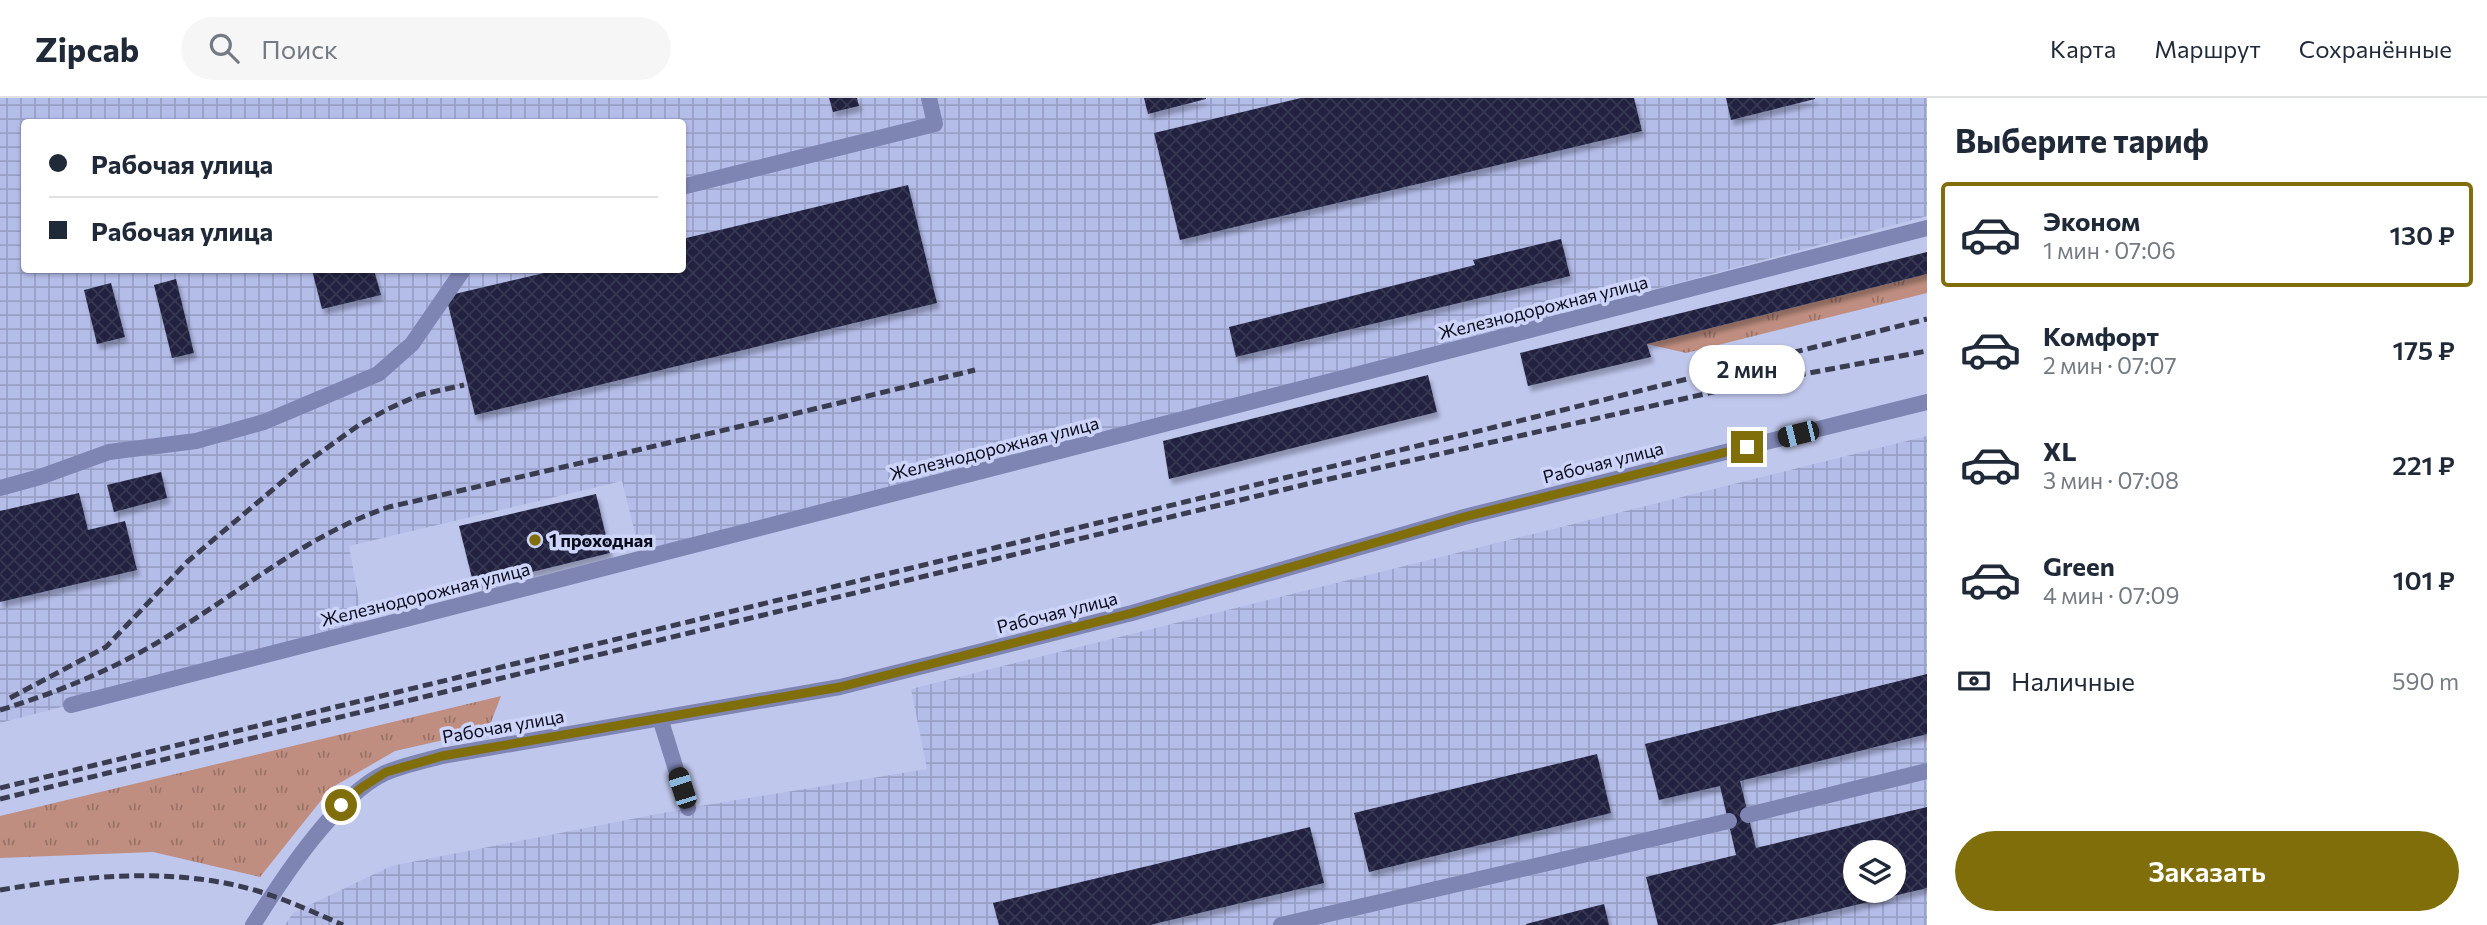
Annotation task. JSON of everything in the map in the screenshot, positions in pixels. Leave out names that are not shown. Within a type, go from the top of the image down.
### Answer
[{"type":"street","points":[[686,186],[935,124],[929,98]]},
{"type":"street","name":"Железнодорожная улица","points":[[71,705],[1927,228]]},
{"type":"street","points":[[0,488],[109,452],[196,441],[264,422],[378,374],[411,344],[461,273]]},
{"type":"street","name":"Рабочая улица","points":[[253,925],[271,895],[341,805],[386,772],[442,756],[840,687],[1132,613],[1464,517],[1927,402]]},
{"type":"street","points":[[660,718],[688,808]]},
{"type":"street","points":[[1748,815],[1927,771]]},
{"type":"street","points":[[1281,925],[1729,821]]},
{"type":"shaded area","points":[[0,98],[1927,98],[1927,216],[642,561],[622,481],[349,546],[364,628],[0,723]]},
{"type":"shaded area","points":[[1927,436],[1927,925],[285,925],[293,913],[391,866],[688,808],[927,769],[911,689]]},
{"type":"green space","points":[[1927,274],[1927,293],[1686,353],[1647,344]]},
{"type":"green space","points":[[501,696],[488,730],[395,751],[331,788],[260,877],[153,852],[0,858],[0,816]]},
{"type":"building","points":[[829,98],[857,98],[859,106],[833,112]]},
{"type":"building","points":[[1144,98],[1206,98],[1206,99],[1148,114]]},
{"type":"building","points":[[1301,98],[1634,98],[1642,131],[1180,240],[1154,133]]},
{"type":"building","points":[[1726,98],[1815,98],[1815,99],[1731,120]]},
{"type":"building","points":[[908,185],[937,303],[475,415],[446,296],[544,273],[686,273],[686,238]]},
{"type":"building","points":[[1561,239],[1570,276],[1236,357],[1229,327],[1475,265],[1473,260]]},
{"type":"building","points":[[1927,252],[1927,274],[1647,344],[1651,357],[1528,386],[1520,353]]},
{"type":"building","points":[[313,273],[375,273],[381,295],[322,309]]},
{"type":"building","points":[[176,279],[194,353],[172,358],[154,285]]},
{"type":"building","points":[[111,283],[125,337],[97,344],[84,290]]},
{"type":"building","points":[[1428,375],[1437,412],[1169,479],[1163,441]]},
{"type":"building","points":[[161,472],[167,498],[114,512],[107,485]]},
{"type":"building","points":[[79,493],[88,530],[125,521],[137,570],[0,602],[0,511]]},
{"type":"building","name":"1 проходная","points":[[596,494],[610,553],[474,586],[459,526]]},
{"type":"building","points":[[1927,674],[1927,734],[1740,781],[1756,848],[1927,807],[1927,888],[1906,893],[1906,840],[1843,840],[1843,903],[1864,903],[1772,925],[1658,925],[1646,877],[1736,855],[1720,786],[1659,800],[1645,744]]},
{"type":"building","points":[[1597,754],[1611,813],[1369,872],[1354,813]]},
{"type":"building","points":[[1310,827],[1324,883],[1150,925],[999,925],[993,903]]},
{"type":"building","points":[[1604,904],[1609,925],[1526,925],[1526,924]]},
{"type":"railway","points":[[0,788],[1483,430],[1927,319]]},
{"type":"railway","points":[[0,799],[1307,484],[1740,386],[1927,351]]},
{"type":"railway","points":[[0,710],[46,695],[113,666],[176,631],[306,546],[360,518],[389,507],[975,370]]},
{"type":"railway","points":[[10,698],[106,647],[187,562],[296,470],[359,425],[419,395],[464,385]]},
{"type":"railway","points":[[0,890],[103,877],[206,880],[273,896],[343,925]]},
{"type":"place","name":"1 проходная","points":[[535,540]]},
{"type":"route","points":[[341,805],[386,772],[442,756],[840,687],[1132,613],[1464,517],[1747,447]]}]
